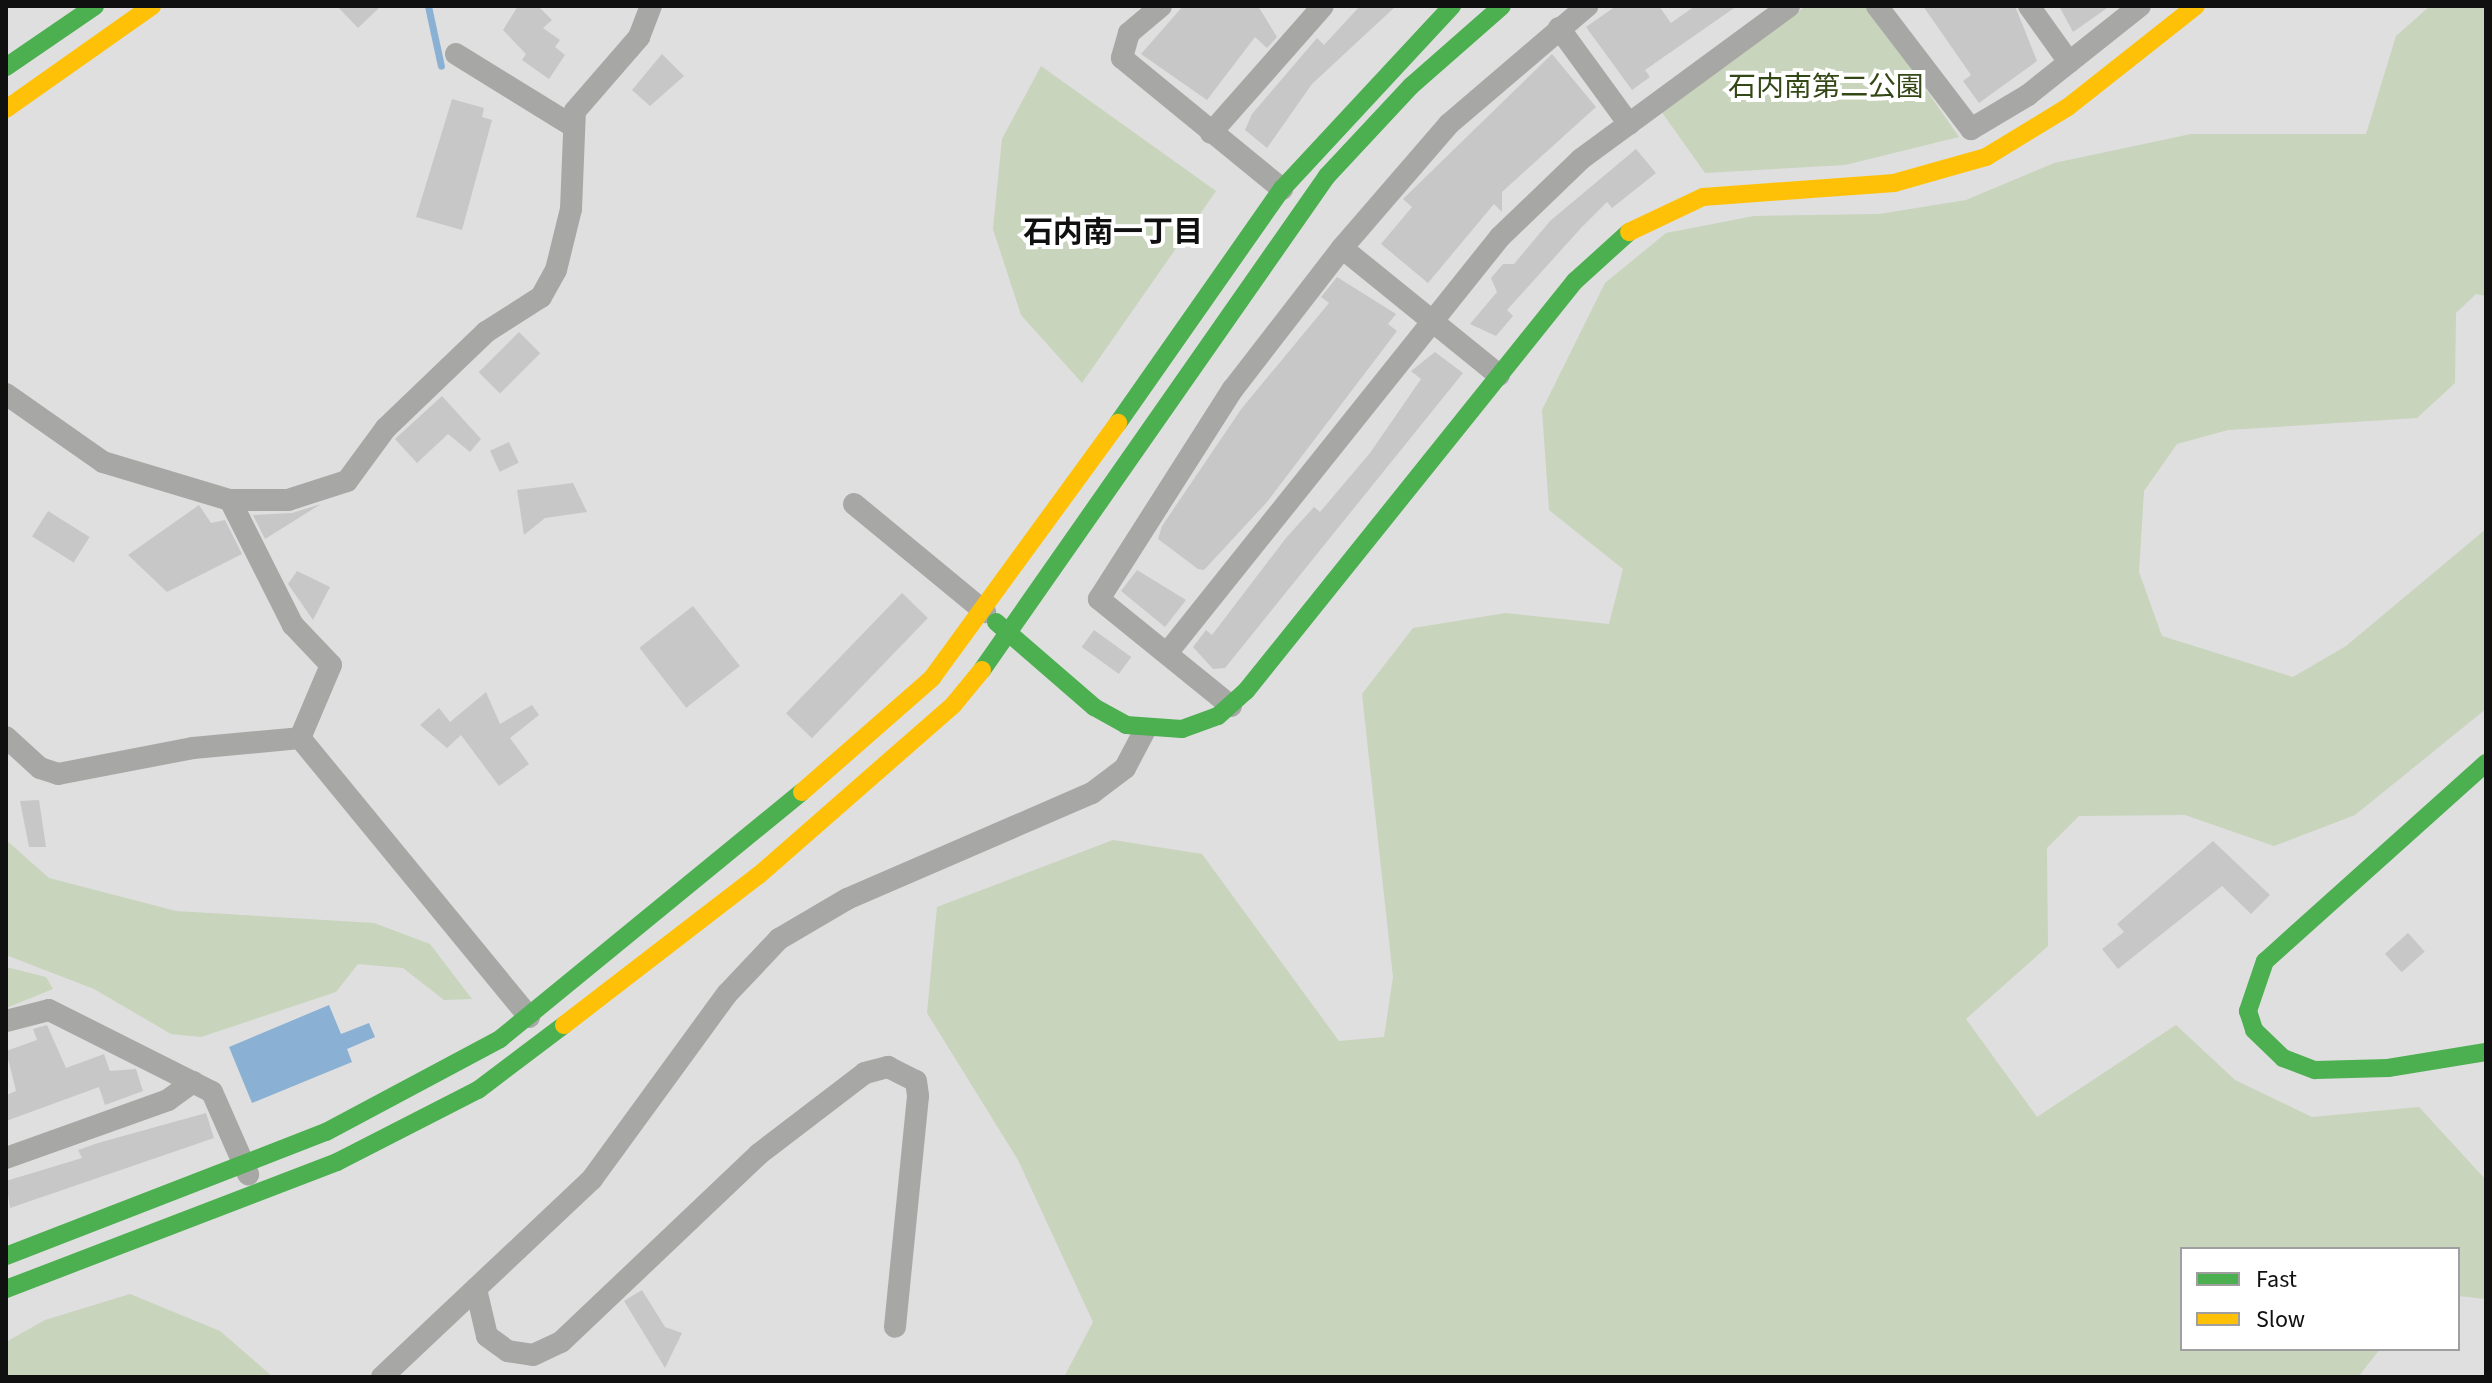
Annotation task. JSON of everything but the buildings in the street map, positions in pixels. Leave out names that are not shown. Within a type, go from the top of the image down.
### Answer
[{"type":"street","points":[[6,67],[95,6]]},
{"type":"street","points":[[6,109],[152,6]]},
{"type":"street","points":[[6,394],[103,462],[230,500],[288,500],[347,481],[386,428],[486,332],[541,297],[571,209],[571,125],[581,102],[639,37],[651,6]]},
{"type":"street","points":[[1161,6],[1129,33],[1122,58],[1282,189]]},
{"type":"street","points":[[1211,133],[1323,6]]},
{"type":"street","points":[[6,1256],[244,1163],[411,1091],[529,1017],[867,739],[932,678],[985,612],[1282,189],[1452,6]]},
{"type":"street","points":[[6,1289],[255,1195],[424,1120],[520,1061],[891,762],[954,704],[1010,635],[1327,176],[1411,86],[1502,6]]},
{"type":"street","points":[[1231,706],[1099,599],[1233,389],[1342,248],[1449,124],[1587,6]]},
{"type":"street","points":[[1168,652],[1500,237],[1629,124],[1789,6]]},
{"type":"street","points":[[1877,6],[1971,129],[2069,62],[2140,6]]},
{"type":"street","points":[[2029,6],[2069,62]]},
{"type":"street","points":[[854,504],[1094,707],[1145,730],[1182,729],[1231,706],[1596,258],[1645,221],[1733,190],[1894,183],[1986,157],[2068,107],[2196,6]]},
{"type":"street","points":[[1559,28],[1629,124]]},
{"type":"street","points":[[456,54],[571,125]]},
{"type":"street","points":[[1342,248],[1499,375]]},
{"type":"street","points":[[230,500],[293,625],[331,665],[300,738]]},
{"type":"street","points":[[382,1377],[592,1179],[727,994],[779,939],[847,899],[1092,793],[1125,768],[1145,730]]},
{"type":"street","points":[[6,737],[40,768],[58,774],[193,748],[300,738]]},
{"type":"street","points":[[300,738],[529,1017]]},
{"type":"street","points":[[2486,763],[2265,961],[2248,1011],[2254,1030],[2283,1058],[2315,1070],[2388,1068],[2486,1052]]},
{"type":"street","points":[[6,1021],[49,1010],[193,1082],[220,1099],[255,1195]]},
{"type":"street","points":[[476,1289],[487,1336],[508,1351],[533,1355],[561,1342],[759,1154],[865,1073],[888,1067],[916,1081],[918,1096],[895,1327]]},
{"type":"street","points":[[6,1158],[168,1100],[193,1082]]},
{"type":"green space","name":"石内南第二公園","points":[[1806,6],[1868,6],[1959,137],[1845,165],[1705,173],[1661,111]]},
{"type":"green space","points":[[2430,6],[2486,6],[2486,296],[2476,294],[2456,313],[2455,383],[2417,418],[2228,430],[2177,444],[2144,491],[2139,572],[2162,636],[2293,677],[2346,646],[2486,529],[2486,709],[2355,815],[2274,846],[2185,815],[2079,816],[2047,848],[2048,946],[1966,1019],[2037,1117],[2176,1025],[2235,1080],[2312,1117],[2419,1107],[2486,1180],[2486,1299],[2460,1296],[2460,1247],[2180,1247],[2180,1351],[2378,1351],[2358,1377],[1064,1377],[1093,1322],[1018,1160],[927,1013],[937,907],[1113,840],[1202,854],[1339,1041],[1384,1037],[1393,977],[1362,694],[1413,628],[1506,613],[1609,624],[1623,569],[1549,510],[1542,410],[1605,283],[1666,233],[1754,216],[1879,214],[1966,200],[2054,163],[2191,134],[2366,134],[2396,36]]},
{"type":"green space","points":[[1041,66],[1216,191],[1082,383],[1021,315],[993,229],[1002,139]]},
{"type":"green space","points":[[6,840],[49,878],[176,911],[374,923],[430,944],[472,999],[444,1000],[403,968],[358,964],[336,992],[201,1037],[171,1034],[94,989],[6,955]]},
{"type":"green space","points":[[6,967],[46,977],[53,989],[6,1008]]},
{"type":"green space","points":[[130,1294],[220,1331],[273,1377],[6,1377],[6,1342],[45,1320]]},
{"type":"water","points":[[329,1005],[341,1034],[369,1023],[375,1037],[347,1049],[352,1062],[252,1103],[229,1047]]},
{"type":"waterway","points":[[428,6],[441,66]]},
{"type":"traffic: fast","points":[[6,67],[95,6]]},
{"type":"traffic: fast","points":[[1118,423],[1282,189],[1452,6]]},
{"type":"traffic: fast","points":[[982,670],[1327,176],[1411,86],[1502,6]]},
{"type":"traffic: fast","points":[[996,622],[1094,707],[1126,725],[1182,729],[1218,716],[1246,691],[1575,281],[1629,232]]},
{"type":"traffic: fast","points":[[2486,763],[2265,961],[2248,1011],[2254,1030],[2283,1058],[2315,1070],[2388,1068],[2486,1052]]},
{"type":"traffic: fast","points":[[6,1256],[326,1132],[500,1039],[802,792]]},
{"type":"traffic: fast","points":[[6,1289],[337,1162],[478,1090],[564,1025]]},
{"type":"traffic: slow","points":[[6,109],[152,6]]},
{"type":"traffic: slow","points":[[1629,232],[1703,197],[1894,183],[1986,157],[2068,107],[2196,6]]},
{"type":"traffic: slow","points":[[802,792],[932,678],[1118,423]]},
{"type":"traffic: slow","points":[[564,1025],[759,875],[954,704],[982,670]]},
{"type":"district","name":"石内南一丁目","points":[[1113,233]]}]
